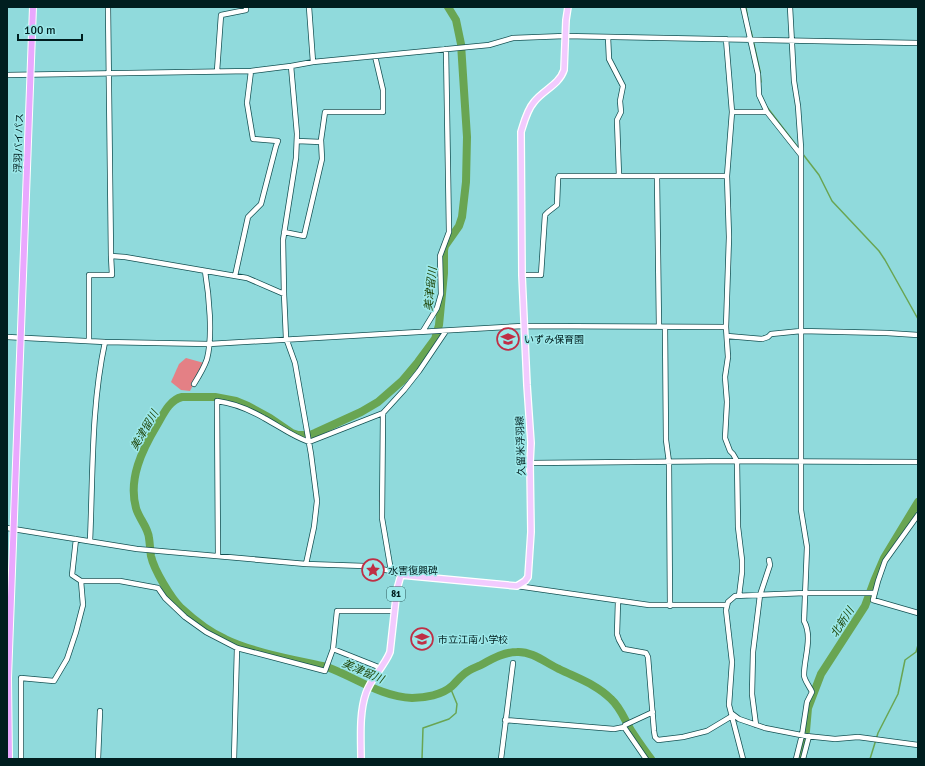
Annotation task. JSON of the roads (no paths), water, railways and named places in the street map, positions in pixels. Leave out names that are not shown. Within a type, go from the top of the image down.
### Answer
[{"type":"highway","name":"浮羽バイパス","points":[[9,759],[8,678],[10,529],[20,337],[33,7]]},
{"type":"main road","name":"久留米浮羽線","points":[[517,586],[525,581],[530,572],[531,532],[531,443],[523,326],[521,132],[528,112],[534,102],[558,81],[564,70],[568,7]]},
{"type":"main road","name":"81","points":[[361,759],[362,719],[366,693],[390,652],[397,589],[401,575],[517,586]]},
{"type":"street","points":[[89,340],[89,275],[112,275],[108,7]]},
{"type":"street","points":[[217,71],[221,15],[246,10],[246,7]]},
{"type":"street","points":[[309,7],[313,62]]},
{"type":"street","points":[[743,7],[752,39],[758,74],[759,95],[767,112],[801,152]]},
{"type":"street","points":[[790,7],[794,81],[798,106],[801,152],[800,462],[801,510],[808,547],[804,621],[807,626],[808,642],[804,677],[812,692],[806,702],[806,736],[803,759]]},
{"type":"street","points":[[7,75],[251,71],[313,62],[489,45],[518,37],[565,36],[918,43]]},
{"type":"street","points":[[608,37],[609,59],[623,86],[620,101],[621,112],[617,120],[619,176]]},
{"type":"street","points":[[726,39],[732,112],[727,176],[730,237],[726,328],[728,357],[725,377],[727,402],[725,438],[736,461],[738,527],[742,560],[739,596]]},
{"type":"street","points":[[423,331],[437,308],[441,294],[440,256],[449,232],[446,49]]},
{"type":"street","points":[[284,232],[304,236],[322,159],[321,142],[325,112],[383,112],[383,90],[375,56]]},
{"type":"street","points":[[291,66],[296,158],[283,240],[284,294],[286,338],[295,363],[317,508],[306,564]]},
{"type":"street","points":[[235,276],[248,216],[261,204],[278,141],[253,139],[247,103],[251,71]]},
{"type":"street","points":[[732,112],[767,112]]},
{"type":"street","points":[[296,141],[321,142]]},
{"type":"street","points":[[522,275],[541,275],[545,216],[558,205],[559,176],[727,176]]},
{"type":"street","points":[[658,177],[660,327]]},
{"type":"street","points":[[111,256],[125,257],[247,278],[284,294]]},
{"type":"street","points":[[194,384],[206,359],[209,344],[209,296],[205,271]]},
{"type":"street","points":[[7,336],[105,342],[209,344],[286,338],[523,326],[726,328]]},
{"type":"street","points":[[665,327],[666,440],[669,462],[670,606]]},
{"type":"street","points":[[218,556],[217,401],[229,403],[257,415],[298,438],[308,441],[382,413],[404,390],[419,371],[446,330]]},
{"type":"street","points":[[727,336],[762,339],[768,337],[770,334],[801,331],[887,332],[918,335]]},
{"type":"street","points":[[90,541],[100,365],[105,342]]},
{"type":"street","points":[[382,413],[382,518],[391,571]]},
{"type":"street","points":[[530,463],[736,461],[918,462]]},
{"type":"street","points":[[917,518],[885,561],[873,600],[918,613]]},
{"type":"street","points":[[10,529],[137,549],[162,550],[306,564],[365,566],[391,571],[401,575]]},
{"type":"street","points":[[76,540],[72,575],[81,580],[120,581],[158,588],[165,598],[185,617],[206,632],[238,648],[325,671],[333,649],[337,612],[394,611]]},
{"type":"street","points":[[756,725],[752,694],[753,652],[760,595],[770,565],[768,560]]},
{"type":"street","points":[[21,759],[21,678],[54,681],[67,659],[76,632],[83,605],[81,580]]},
{"type":"street","points":[[517,586],[670,606],[726,606]]},
{"type":"street","points":[[743,759],[729,705],[732,662],[726,606],[730,600],[735,596],[805,593],[874,593]]},
{"type":"street","points":[[618,600],[617,634],[619,640],[624,649],[641,651],[646,653],[648,657],[655,737],[658,740],[707,731],[732,714]]},
{"type":"street","points":[[234,759],[238,648]]},
{"type":"street","points":[[333,649],[381,668]]},
{"type":"street","points":[[501,759],[513,663]]},
{"type":"street","points":[[98,759],[100,711]]},
{"type":"street","points":[[505,720],[614,729],[624,726],[653,712]]},
{"type":"street","points":[[732,714],[739,719],[764,728],[806,736],[835,739],[858,737],[873,738],[918,745]]},
{"type":"street","points":[[624,726],[646,759]]},
{"type":"street","points":[[796,759],[806,736]]},
{"type":"waterway","name":"美津留川","points":[[448,7],[456,20],[461,44],[467,137],[466,182],[462,217],[459,226],[445,246],[444,250],[444,273],[439,325],[435,339],[402,381],[378,402],[361,412],[310,435],[298,435],[292,433],[270,418],[236,401],[215,397],[182,397],[173,401],[164,413],[146,444],[138,465],[134,486],[136,508],[148,534],[153,562],[168,591],[181,608],[202,625],[219,636],[236,644],[262,652],[327,667],[368,686],[390,694],[412,698],[428,697],[443,692],[467,672],[498,656],[512,652],[528,653],[586,682],[605,694],[618,706],[632,732],[651,759]]},
{"type":"waterway","points":[[746,7],[748,20]]},
{"type":"waterway","points":[[751,31],[761,82]]},
{"type":"waterway","points":[[767,107],[800,150]]},
{"type":"waterway","points":[[802,153],[819,175],[832,201],[879,251],[918,319]]},
{"type":"waterway","name":"北新川","points":[[799,759],[806,731],[808,708],[821,674],[865,606],[884,558],[918,502]]},
{"type":"waterway","points":[[870,759],[878,733],[898,694],[905,660],[916,652],[918,645]]},
{"type":"waterway","points":[[422,759],[423,728],[449,719],[456,713],[457,704],[450,687]]},
{"type":"place","name":"いずみ保育園","points":[[508,339]]},
{"type":"place","name":"水害復興碑","points":[[373,570]]},
{"type":"place","name":"市立江南小学校","points":[[422,639]]}]
